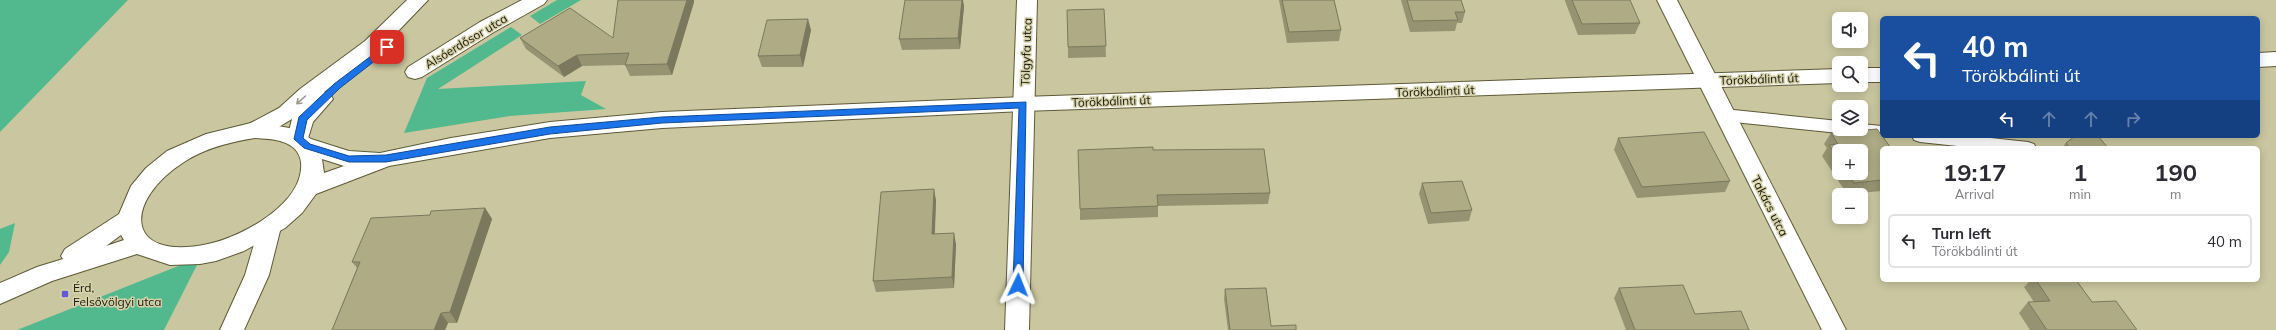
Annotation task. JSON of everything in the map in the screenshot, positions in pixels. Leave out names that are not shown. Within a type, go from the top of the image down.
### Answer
[{"type":"main road","name":"Alsóerdősor utca","points":[[415,72],[487,27],[537,0]]},
{"type":"main road","name":"Tölgyfa utca","points":[[1017,330],[1027,0]]},
{"type":"main road","name":"Takács utca","points":[[1667,0],[1707,82],[1834,330]]},
{"type":"main road","points":[[417,1],[412,20],[397,39],[330,92],[303,119],[303,143],[314,165],[308,188],[293,208],[270,227],[230,247],[207,254],[182,257],[157,254],[138,245],[129,231],[128,219],[134,199],[143,185],[175,157],[228,134],[255,130],[286,113],[307,94],[372,46],[417,1]]},
{"type":"main road","points":[[2260,60],[2276,59]]},
{"type":"main road","points":[[1868,75],[1880,74]]},
{"type":"main road","name":"Törökbálinti út","points":[[255,130],[280,132],[303,143],[349,159],[386,159],[550,130],[662,120],[1023,104],[1707,82],[1832,76]]},
{"type":"main road","name":"Törökbálinti út","points":[[308,188],[386,159]]},
{"type":"main road","points":[[45,274],[128,219]]},
{"type":"main road","points":[[232,330],[257,275],[270,227]]},
{"type":"main road","points":[[0,294],[45,274],[138,245]]},
{"type":"main road","points":[[230,247],[249,249],[257,275]]},
{"type":"lane","points":[[1724,114],[1832,126]]},
{"type":"lane","points":[[1868,130],[1880,132]]},
{"type":"lane","points":[[1938,138],[2010,146]]},
{"type":"green space","points":[[0,0],[128,0],[0,132]]},
{"type":"green space","points":[[557,0],[581,0],[540,24],[530,16]]},
{"type":"green space","points":[[511,27],[522,35],[438,89],[586,81],[581,95],[606,109],[510,116],[404,133],[427,78]]},
{"type":"green space","points":[[15,223],[9,252],[0,265],[0,229]]},
{"type":"green space","points":[[201,257],[164,330],[17,330]]},
{"type":"building","points":[[618,0],[687,0],[667,64],[625,65],[629,53],[577,55],[558,66],[520,38],[570,8],[613,38]]},
{"type":"building","points":[[905,0],[962,0],[958,38],[899,39]]},
{"type":"building","points":[[1282,0],[1334,0],[1341,30],[1289,32]]},
{"type":"building","points":[[1407,0],[1461,0],[1465,12],[1455,12],[1458,20],[1413,21]]},
{"type":"building","points":[[1572,0],[1630,0],[1640,23],[1582,24]]},
{"type":"building","points":[[1104,9],[1106,46],[1068,47],[1067,10]]},
{"type":"building","points":[[808,19],[800,55],[758,56],[767,20]]},
{"type":"building","points":[[1877,129],[1880,133],[1880,138],[1884,138],[1890,146],[1880,146],[1880,180],[1854,183],[1852,180],[1868,180],[1868,144],[1838,144],[1833,136],[1868,136],[1868,130]]},
{"type":"building","points":[[1704,132],[1730,181],[1642,187],[1618,138]]},
{"type":"building","points":[[2072,138],[2100,138],[2106,146],[2068,146],[2066,143]]},
{"type":"building","points":[[1153,147],[1153,150],[1264,149],[1270,193],[1157,195],[1158,206],[1080,209],[1078,150]]},
{"type":"building","points":[[1462,181],[1472,210],[1431,213],[1422,183]]},
{"type":"building","points":[[934,189],[932,234],[954,233],[952,277],[873,281],[881,192]]},
{"type":"building","points":[[485,208],[450,312],[441,313],[434,330],[332,330],[360,262],[352,262],[371,218],[430,215],[431,211]]},
{"type":"building","points":[[2037,282],[2077,282],[2092,302],[2116,301],[2137,330],[2047,330],[2028,302],[2050,301]]},
{"type":"building","points":[[1683,285],[1695,314],[1741,311],[1749,330],[1635,330],[1619,288]]},
{"type":"building","points":[[1266,288],[1271,326],[1296,325],[1296,330],[1230,330],[1225,289]]},
{"type":"place","name":"Érd, Felsővölgyi utca","points":[[65,294]]},
{"type":"route","points":[[387,47],[330,92],[303,119],[298,139],[307,146],[349,159],[386,159],[451,146],[550,130],[662,120],[1023,104],[1018,285]]}]
